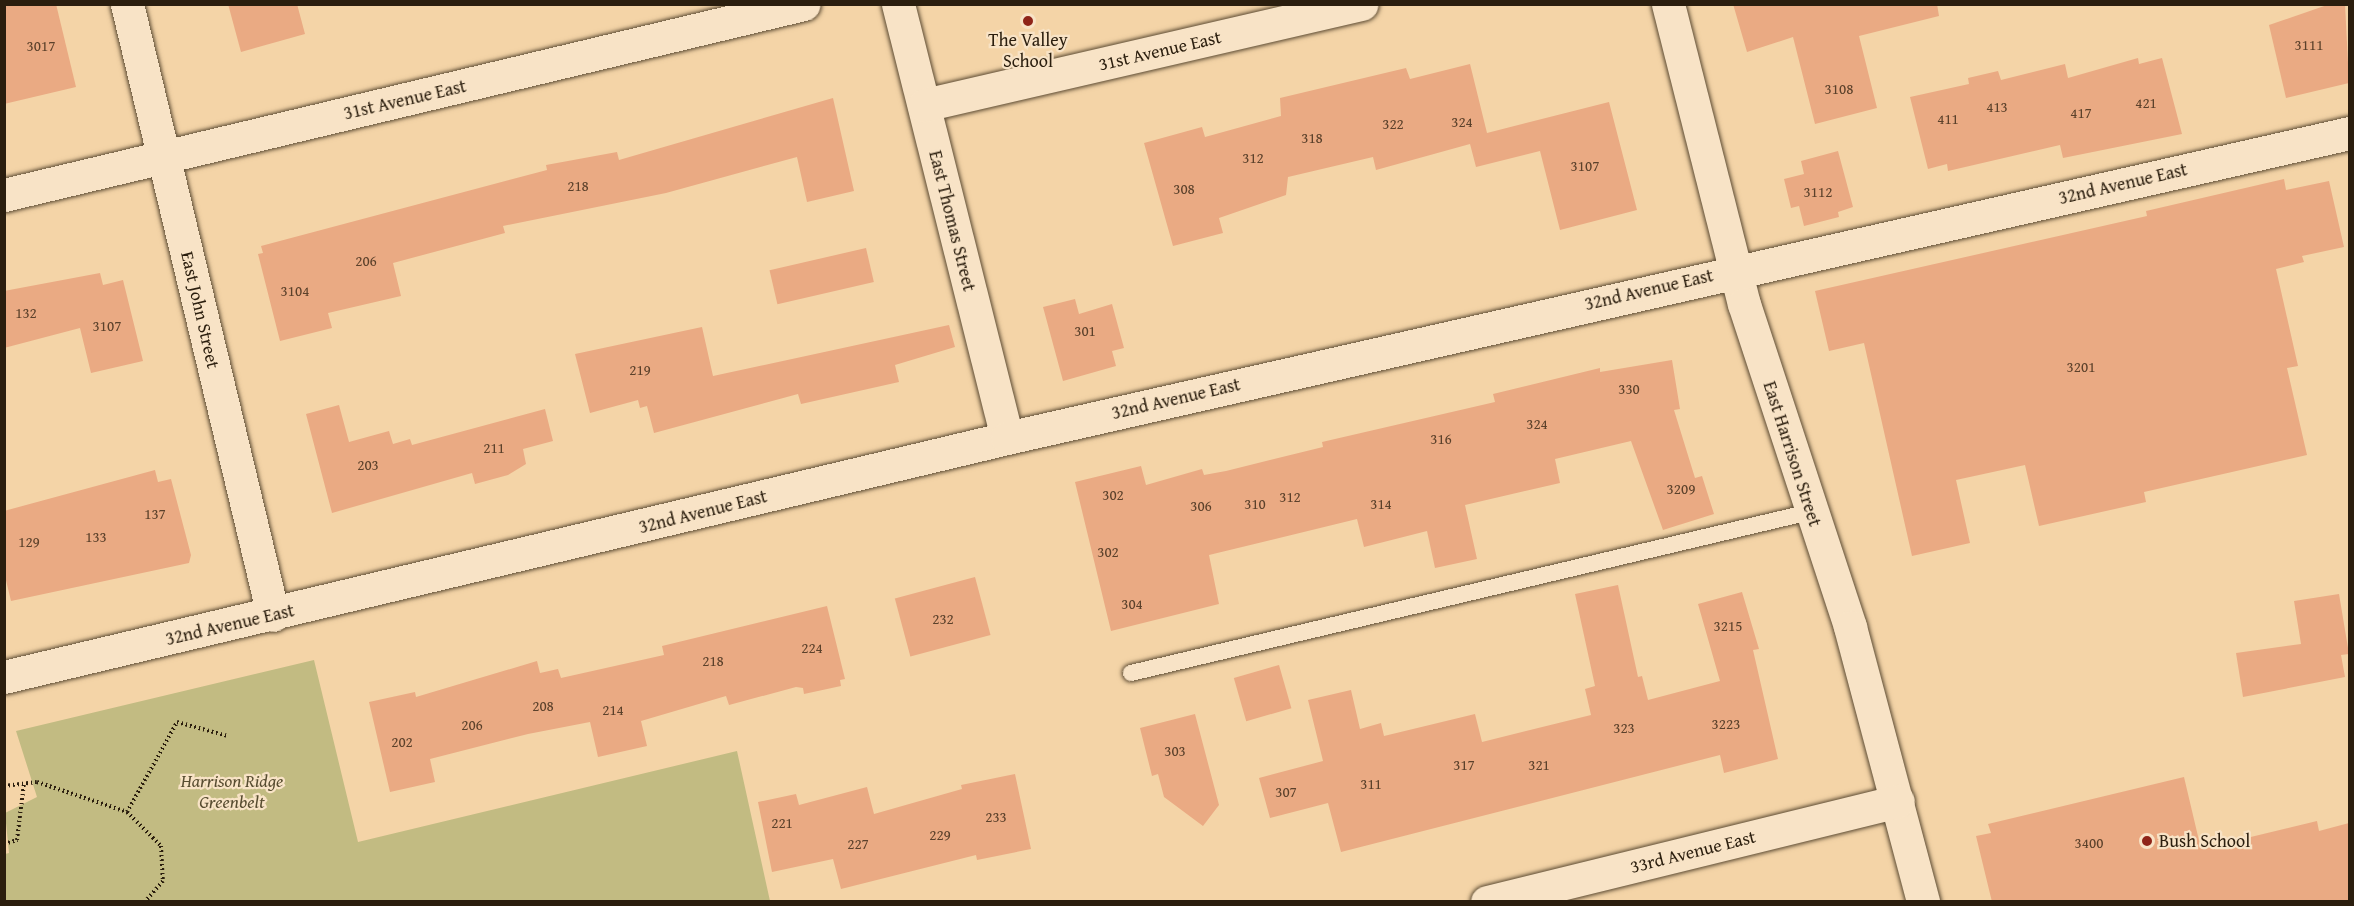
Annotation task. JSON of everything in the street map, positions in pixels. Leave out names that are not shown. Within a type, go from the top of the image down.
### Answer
[{"type":"street","name":"East John Street","points":[[127,4],[273,615]]},
{"type":"street","name":"31st Avenue East","points":[[4,195],[804,4]]},
{"type":"street","name":"East Thomas Street","points":[[898,4],[1006,438]]},
{"type":"street","name":"31st Avenue East","points":[[924,105],[1362,4]]},
{"type":"street","name":"East Harrison Street","points":[[1668,4],[1735,270],[1810,512],[1850,627],[1923,902]]},
{"type":"street","name":"32nd Avenue East","points":[[4,677],[273,615],[1006,438],[1735,270],[2349,133]]},
{"type":"street","name":"33rd Avenue East","points":[[1487,902],[1898,801]]},
{"type":"lane","points":[[1131,672],[1810,512]]},
{"type":"path","points":[[127,812],[149,765],[177,722],[228,736]]},
{"type":"path","points":[[4,786],[37,782],[127,812],[161,846],[163,881],[145,902]]},
{"type":"path","points":[[4,844],[17,840],[24,783]]},
{"type":"green space","name":"Harrison Ridge Greenbelt","points":[[314,660],[358,842],[737,751],[770,901],[5,901],[5,854],[9,853],[5,813],[37,797],[16,731]]},
{"type":"building","points":[[4,4],[56,4],[76,87],[4,104]]},
{"type":"building","points":[[228,4],[297,4],[305,34],[241,52]]},
{"type":"building","points":[[1733,4],[1937,4],[1939,16],[1859,36],[1877,108],[1815,124],[1793,37],[1747,52]]},
{"type":"building","points":[[2330,4],[2345,4],[2349,83],[2286,98],[2269,25]]},
{"type":"building","points":[[2138,58],[2139,64],[2162,58],[2182,134],[2063,158],[2060,145],[1948,171],[1947,164],[1928,169],[1910,97],[1969,84],[1968,78],[1998,71],[2001,80],[2065,64],[2068,78]]},
{"type":"building","points":[[1470,64],[1487,133],[1609,102],[1637,210],[1560,230],[1540,151],[1476,167],[1470,144],[1376,170],[1373,157],[1288,177],[1286,195],[1219,218],[1223,233],[1173,246],[1144,143],[1202,127],[1205,137],[1281,116],[1280,98],[1406,68],[1410,79]]},
{"type":"building","points":[[833,98],[854,191],[807,202],[797,157],[666,193],[503,226],[505,233],[393,263],[401,296],[328,313],[332,328],[280,341],[258,254],[263,253],[261,246],[547,170],[546,165],[617,152],[619,160]]},
{"type":"building","points":[[1838,151],[1853,207],[1838,212],[1839,217],[1804,226],[1799,206],[1791,208],[1784,179],[1804,174],[1801,161]]},
{"type":"building","points":[[2284,179],[2286,190],[2329,181],[2344,247],[2302,256],[2304,262],[2276,269],[2298,366],[2287,368],[2307,455],[2144,492],[2146,502],[2039,526],[2025,465],[1956,480],[1970,543],[1912,556],[1864,343],[1829,351],[1815,291],[2147,216],[2146,211]]},
{"type":"building","points":[[866,248],[874,282],[777,304],[770,270]]},
{"type":"building","points":[[100,273],[103,285],[123,280],[143,361],[91,373],[80,328],[4,348],[4,291]]},
{"type":"building","points":[[1075,299],[1079,314],[1112,304],[1124,348],[1112,351],[1116,366],[1063,381],[1043,307]]},
{"type":"building","points":[[949,325],[955,347],[895,365],[899,382],[801,404],[798,394],[654,433],[647,406],[640,408],[638,400],[590,413],[575,354],[702,327],[713,376]]},
{"type":"building","points":[[1672,360],[1680,409],[1674,410],[1695,478],[1702,476],[1714,514],[1663,530],[1631,441],[1555,459],[1560,483],[1465,505],[1477,559],[1435,568],[1427,531],[1364,547],[1357,519],[1209,555],[1219,604],[1111,631],[1075,482],[1141,466],[1146,485],[1202,469],[1204,475],[1226,471],[1323,447],[1322,442],[1495,402],[1493,394],[1600,368],[1600,372]]},
{"type":"building","points":[[339,405],[349,442],[389,431],[393,444],[410,439],[412,445],[545,409],[553,441],[523,449],[526,464],[508,475],[475,484],[472,473],[332,513],[306,414]]},
{"type":"building","points":[[155,470],[158,482],[171,479],[191,555],[189,563],[11,601],[4,572],[4,511]]},
{"type":"building","points":[[975,577],[991,635],[910,656],[895,598]]},
{"type":"building","points":[[1618,585],[1638,677],[1642,676],[1648,700],[1720,681],[1698,604],[1742,592],[1759,649],[1753,650],[1778,759],[1724,773],[1720,755],[1341,852],[1328,803],[1270,818],[1259,778],[1323,761],[1308,700],[1351,690],[1360,729],[1381,723],[1384,736],[1475,714],[1482,742],[1591,715],[1585,689],[1595,686],[1575,594]]},
{"type":"building","points":[[2339,594],[2349,654],[2341,655],[2345,677],[2243,697],[2236,653],[2301,644],[2294,601]]},
{"type":"building","points":[[827,606],[845,679],[840,680],[841,686],[804,694],[803,688],[796,687],[729,705],[726,696],[641,721],[647,746],[598,757],[590,722],[528,734],[430,759],[435,782],[390,792],[369,702],[415,692],[416,697],[537,661],[540,673],[558,669],[561,678],[664,655],[662,646]]},
{"type":"building","points":[[1279,665],[1291,708],[1246,721],[1234,678]]},
{"type":"building","points":[[1195,714],[1219,805],[1203,826],[1164,797],[1158,774],[1152,776],[1140,728]]},
{"type":"building","points":[[1015,774],[1031,849],[977,860],[976,855],[841,889],[833,859],[772,872],[758,802],[796,794],[799,805],[867,787],[874,814],[962,789],[961,785]]},
{"type":"building","points":[[2184,777],[2201,849],[2317,821],[2319,831],[2349,823],[2349,902],[1992,902],[1976,836],[1991,833],[1988,824]]},
{"type":"place","name":"The Valley School","points":[[1028,21]]},
{"type":"place","name":"Bush School","points":[[2147,841]]}]
